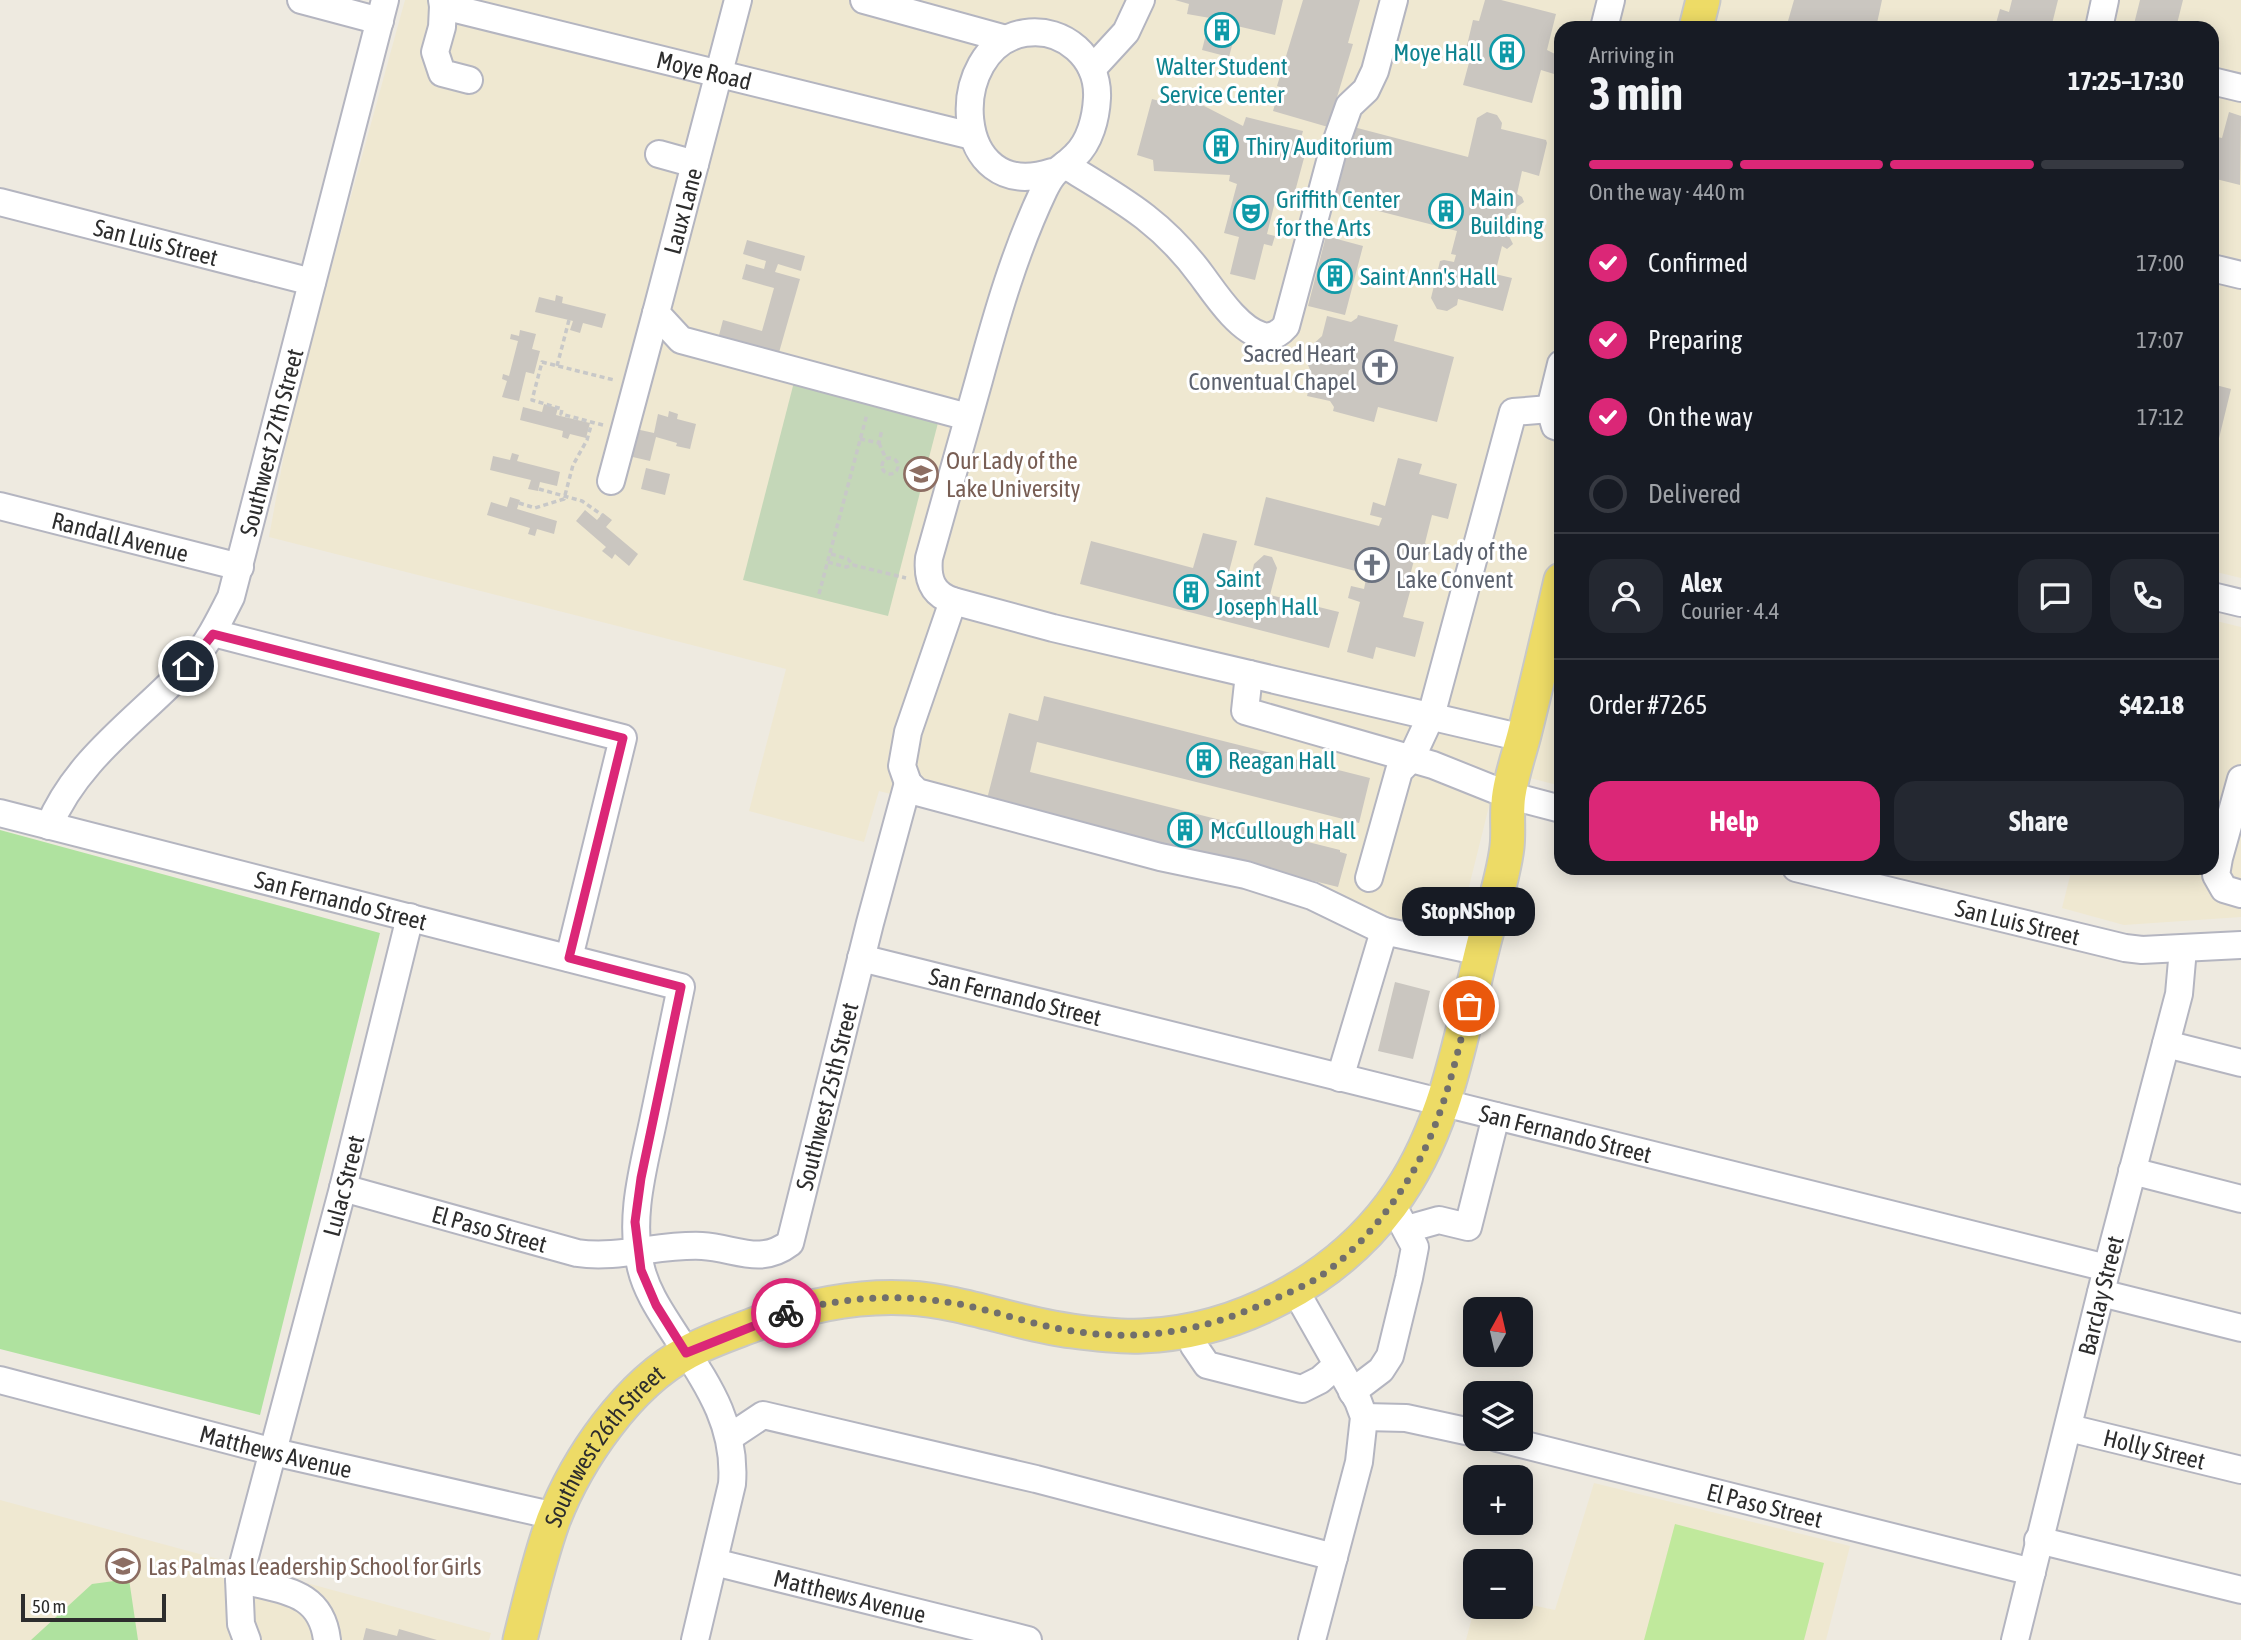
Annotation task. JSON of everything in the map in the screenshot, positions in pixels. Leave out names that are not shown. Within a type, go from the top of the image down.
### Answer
[{"type":"main road","points":[[1698,21],[1703,0]]},
{"type":"main road","points":[[1721,21],[1726,0]]},
{"type":"main road","points":[[1534,802],[1523,738],[1554,609]]},
{"type":"main road","points":[[686,1353],[781,1314],[820,1303],[858,1298],[910,1298],[963,1305],[1068,1331],[1140,1336],[1187,1330],[1243,1313],[1294,1290],[1320,1276],[1370,1232],[1400,1217],[1421,1157],[1444,1104],[1507,849],[1534,802],[1554,710]]},
{"type":"main road","name":"Southwest 26th Street","points":[[520,1640],[555,1516],[579,1468],[613,1419],[644,1383],[686,1353]]},
{"type":"street","points":[[301,0],[382,10]]},
{"type":"street","name":"Laux Lane","points":[[611,481],[738,0]]},
{"type":"street","points":[[864,0],[1006,39]]},
{"type":"street","points":[[1092,69],[1126,32],[1141,0]]},
{"type":"street","points":[[1058,169],[1138,209],[1184,253],[1215,296],[1235,317],[1256,333],[1273,336],[1281,332],[1286,326],[1332,154],[1349,106],[1366,90],[1375,71],[1394,0]]},
{"type":"street","points":[[1606,21],[1611,0]]},
{"type":"street","points":[[2100,21],[2105,0]]},
{"type":"street","points":[[442,3],[442,27],[435,52],[442,73],[469,80]]},
{"type":"street","name":"Moye Road","points":[[442,3],[489,8],[718,74],[972,136]]},
{"type":"street","name":"Southwest 27th Street","points":[[49,826],[75,782],[96,754],[188,666],[213,634],[231,597],[382,10]]},
{"type":"street","points":[[1025,33],[1045,33],[1067,40],[1081,52],[1092,69],[1097,94],[1091,128],[1079,153],[1058,169],[1026,177],[1009,173],[987,160],[976,147],[969,119],[971,92],[992,51],[1006,39],[1025,33]]},
{"type":"street","points":[[2219,83],[2241,88]]},
{"type":"street","points":[[659,155],[695,164]]},
{"type":"street","points":[[1058,169],[1024,233],[1007,279],[968,417],[929,558],[929,580],[939,596],[1053,628],[1523,738]]},
{"type":"street","name":"San Luis Street","points":[[0,202],[312,282]]},
{"type":"street","points":[[2219,270],[2241,275]]},
{"type":"street","points":[[656,313],[681,340],[968,417]]},
{"type":"street","points":[[1369,878],[1399,771],[1411,759],[1431,716],[1513,412],[1554,419]]},
{"type":"street","name":"Randall Avenue","points":[[0,506],[240,568]]},
{"type":"street","points":[[2219,598],[2241,603]]},
{"type":"street","name":"Southwest 25th Street","points":[[638,1251],[703,1246],[760,1256],[774,1253],[790,1243],[905,791],[902,766],[908,733],[953,601]]},
{"type":"street","points":[[213,634],[623,738],[569,958]]},
{"type":"street","points":[[1249,674],[1245,711],[1433,765],[1534,802]]},
{"type":"street","points":[[905,791],[1160,857],[1246,875],[1312,896],[1384,931],[1481,952]]},
{"type":"street","points":[[2219,858],[2239,791]]},
{"type":"street","name":"San Fernando Street","points":[[0,813],[681,987]]},
{"type":"street","name":"San Luis Street","points":[[1825,875],[2125,948],[2241,945]]},
{"type":"street","points":[[2216,875],[2224,889],[2241,894]]},
{"type":"street","name":"Lulac Street","points":[[247,1640],[241,1624],[239,1579],[410,918]]},
{"type":"street","points":[[1340,1078],[1384,931]]},
{"type":"street","name":"Barclay Street","points":[[2015,1640],[2038,1540],[2179,994],[2183,948]]},
{"type":"street","name":"San Fernando Street","points":[[861,958],[1496,1116],[2104,1281],[2241,1328]]},
{"type":"street","name":"Southwest 26th Street","points":[[681,987],[641,1178],[635,1222],[641,1270],[656,1305],[686,1353]]},
{"type":"street","points":[[2166,1044],[2241,1063]]},
{"type":"street","points":[[1400,1217],[1439,1220],[1468,1227],[1496,1116]]},
{"type":"street","points":[[2132,1171],[2241,1199]]},
{"type":"street","name":"El Paso Street","points":[[342,1188],[578,1253],[596,1256],[638,1251]]},
{"type":"street","points":[[1352,1392],[1381,1370],[1390,1356],[1415,1247],[1400,1217]]},
{"type":"street","points":[[1294,1290],[1364,1418],[1359,1462],[1312,1640]]},
{"type":"street","points":[[1187,1330],[1194,1346],[1208,1364],[1302,1389],[1320,1380],[1337,1366]]},
{"type":"street","points":[[686,1353],[715,1399],[730,1437],[734,1461],[732,1484],[695,1640]]},
{"type":"street","name":"Matthews Avenue","points":[[0,1380],[274,1452],[555,1516]]},
{"type":"street","points":[[730,1437],[763,1415],[1036,1479],[1334,1557]]},
{"type":"street","points":[[1364,1418],[1406,1418],[1463,1430]]},
{"type":"street","name":"Holly Street","points":[[2068,1428],[2241,1470]]},
{"type":"street","name":"El Paso Street","points":[[1533,1447],[2032,1572]]},
{"type":"street","points":[[2038,1540],[2241,1590]]},
{"type":"street","name":"Matthews Avenue","points":[[714,1562],[1028,1640]]},
{"type":"street","points":[[239,1579],[306,1598],[321,1615],[327,1640]]},
{"type":"path","points":[[557,366],[569,320]]},
{"type":"path","points":[[625,430],[561,414],[562,409],[531,400],[542,362],[636,386]]},
{"type":"path","points":[[819,594],[871,391]]},
{"type":"path","points":[[519,503],[535,508],[564,499],[573,465],[587,440],[592,422]]},
{"type":"path","points":[[882,429],[879,443],[886,459]]},
{"type":"path","points":[[860,439],[879,443]]},
{"type":"path","points":[[891,458],[897,463],[894,473],[889,474],[883,470],[886,459],[891,458]]},
{"type":"path","points":[[539,489],[582,501],[602,515]]},
{"type":"path","points":[[830,554],[848,559],[853,565]]},
{"type":"path","points":[[828,562],[846,567],[853,565],[932,585]]},
{"type":"shaded area","name":"Our Lady of the Lake University","points":[[405,0],[2241,0],[2241,578],[2219,573],[2219,21],[1554,21],[1554,784],[1498,770],[1456,939],[879,791],[864,842],[749,811],[786,669],[269,537],[292,411]]},
{"type":"shaded area","points":[[2219,622],[2241,627],[2241,917],[2124,925],[2062,908],[2070,875],[2219,875]]},
{"type":"shaded area","points":[[1594,1483],[1850,1546],[1826,1640],[1466,1640],[1472,1619],[1533,1619],[1533,1605],[1555,1610]]},
{"type":"shaded area","name":"Las Palmas Leadership School for Girls","points":[[0,1500],[491,1633],[489,1640],[0,1640]]},
{"type":"green space","points":[[794,382],[939,419],[888,616],[743,580]]},
{"type":"green space","points":[[0,830],[380,933],[260,1415],[0,1349]]},
{"type":"green space","points":[[1675,1524],[1824,1563],[1804,1640],[1644,1640]]},
{"type":"green space","points":[[129,1579],[138,1640],[31,1640],[92,1584]]},
{"type":"building","name":"Walter Student Service Center","points":[[1175,0],[1283,0],[1275,35],[1237,26],[1229,57],[1202,50],[1210,18],[1187,14],[1189,4]]},
{"type":"building","points":[[1303,0],[1360,0],[1348,43],[1353,44],[1328,127],[1273,111],[1280,87],[1277,86]]},
{"type":"building","name":"Moye Hall","points":[[1485,0],[1501,0],[1556,14],[1547,50],[1554,54],[1554,74],[1541,70],[1532,103],[1463,85],[1470,59],[1464,58],[1473,20],[1479,21]]},
{"type":"building","points":[[1794,0],[1882,0],[1878,21],[1788,21]]},
{"type":"building","points":[[2012,0],[2058,0],[2053,21],[1997,21],[2000,9],[2009,12]]},
{"type":"building","points":[[2140,0],[2183,0],[2178,21],[2135,21]]},
{"type":"building","name":"Thiry Auditorium","points":[[1175,91],[1243,126],[1246,117],[1303,131],[1299,145],[1307,147],[1293,199],[1277,194],[1267,234],[1275,236],[1272,246],[1264,244],[1255,280],[1230,274],[1239,237],[1224,233],[1237,184],[1229,181],[1230,175],[1154,171],[1153,160],[1137,155],[1152,99],[1167,103]]},
{"type":"building","name":"Main Building","points":[[1487,112],[1497,115],[1502,123],[1501,129],[1546,140],[1539,176],[1522,171],[1517,194],[1524,202],[1517,207],[1515,216],[1508,215],[1505,228],[1511,229],[1509,236],[1513,244],[1507,249],[1502,246],[1495,274],[1512,278],[1503,311],[1458,299],[1457,305],[1447,311],[1437,309],[1431,298],[1440,261],[1454,262],[1456,255],[1451,254],[1457,231],[1335,200],[1347,153],[1339,151],[1346,125],[1468,157],[1477,118]]},
{"type":"building","points":[[2229,112],[2241,116],[2240,185],[2219,180],[2219,137],[2222,138]]},
{"type":"building","name":"Saint Ann's Hall","points":[[1326,236],[1363,246],[1345,315],[1308,306]]},
{"type":"building","points":[[747,240],[805,256],[801,271],[778,264],[775,272],[800,279],[778,356],[718,339],[723,320],[762,331],[774,288],[742,279],[746,264],[764,269],[766,261],[743,254]]},
{"type":"building","points":[[556,295],[563,297],[562,303],[606,314],[602,328],[583,323],[580,333],[570,330],[573,321],[535,312],[539,297],[555,301]]},
{"type":"building","name":"Sacred Heart Conventual Chapel","points":[[1358,315],[1398,325],[1394,341],[1454,357],[1437,422],[1378,407],[1374,422],[1333,411],[1334,407],[1330,401],[1307,396],[1312,375],[1306,360],[1310,347],[1322,336],[1327,316],[1351,322]]},
{"type":"building","points":[[520,330],[536,334],[532,349],[540,351],[534,374],[526,372],[519,401],[502,397],[507,381],[502,379],[503,374],[509,376],[518,341],[510,339],[511,334],[519,336]]},
{"type":"building","points":[[2219,386],[2231,389],[2219,438]]},
{"type":"building","points":[[544,404],[558,408],[556,415],[590,423],[586,438],[570,434],[568,439],[562,437],[563,431],[520,420],[523,407],[542,412]]},
{"type":"building","points":[[669,411],[678,414],[677,419],[696,424],[690,449],[656,437],[650,461],[624,455],[631,428],[654,433],[658,414],[668,417]]},
{"type":"building","points":[[512,453],[519,455],[517,461],[560,472],[557,486],[540,482],[538,491],[528,489],[531,480],[490,470],[493,456],[510,460]]},
{"type":"building","name":"Our Lady of the Lake Convent","points":[[1398,458],[1422,464],[1419,474],[1457,484],[1448,519],[1432,515],[1425,543],[1431,549],[1429,555],[1424,558],[1415,556],[1411,572],[1419,574],[1423,580],[1421,587],[1411,588],[1403,617],[1424,622],[1415,657],[1376,647],[1373,659],[1347,652],[1360,602],[1348,598],[1351,586],[1364,589],[1367,574],[1254,545],[1266,497],[1379,526],[1382,518],[1370,515],[1373,502],[1385,506]]},
{"type":"building","points":[[646,468],[670,474],[665,495],[641,489]]},
{"type":"building","points":[[510,497],[520,500],[517,509],[557,521],[554,534],[537,529],[535,536],[528,534],[530,528],[487,515],[491,502],[507,507]]},
{"type":"building","points":[[585,510],[597,520],[603,513],[612,520],[606,527],[638,554],[629,566],[615,554],[612,559],[602,551],[606,547],[576,521]]},
{"type":"building","name":"Saint Joseph Hall","points":[[1203,533],[1237,541],[1226,583],[1248,589],[1254,564],[1264,555],[1272,557],[1277,568],[1270,595],[1339,612],[1329,648],[1080,584],[1091,541],[1193,568]]},
{"type":"building","points":[[1044,696],[1370,778],[1359,823],[1037,742],[1030,772],[1340,850],[1347,854],[1338,887],[987,799],[1009,713],[1038,721]]},
{"type":"building","points":[[1395,982],[1430,991],[1413,1059],[1378,1051]]},
{"type":"building","points":[[366,1628],[397,1636],[399,1629],[437,1640],[363,1640]]},
{"type":"way so far","points":[[786,1313],[820,1303],[858,1298],[910,1298],[963,1305],[1068,1331],[1140,1336],[1179,1332],[1213,1324],[1251,1310],[1320,1276],[1370,1232],[1392,1204],[1425,1148],[1444,1104],[1469,1006]]},
{"type":"place","name":"Walter Student Service Center","points":[[1222,30]]},
{"type":"place","name":"Moye Hall","points":[[1507,52]]},
{"type":"place","name":"Thiry Auditorium","points":[[1221,146]]},
{"type":"place","name":"Main Building","points":[[1446,211]]},
{"type":"place","name":"Griffith Center for the Arts","points":[[1251,213]]},
{"type":"place","name":"Saint Ann's Hall","points":[[1335,276]]},
{"type":"place","name":"Sacred Heart Conventual Chapel","points":[[1380,367]]},
{"type":"place","name":"Our Lady of the Lake University","points":[[921,474]]},
{"type":"place","name":"Our Lady of the Lake Convent","points":[[1372,565]]},
{"type":"place","name":"Saint Joseph Hall","points":[[1191,592]]},
{"type":"place","name":"Reagan Hall","points":[[1204,760]]},
{"type":"place","name":"McCullough Hall","points":[[1185,830]]},
{"type":"place","name":"StopNShop","points":[[1469,1006]]},
{"type":"place","name":"Las Palmas Leadership School for Girls","points":[[123,1566]]},
{"type":"route","points":[[188,666],[213,634],[623,738],[569,958],[681,987],[641,1178],[635,1222],[641,1270],[656,1305],[686,1353],[786,1313]]}]
